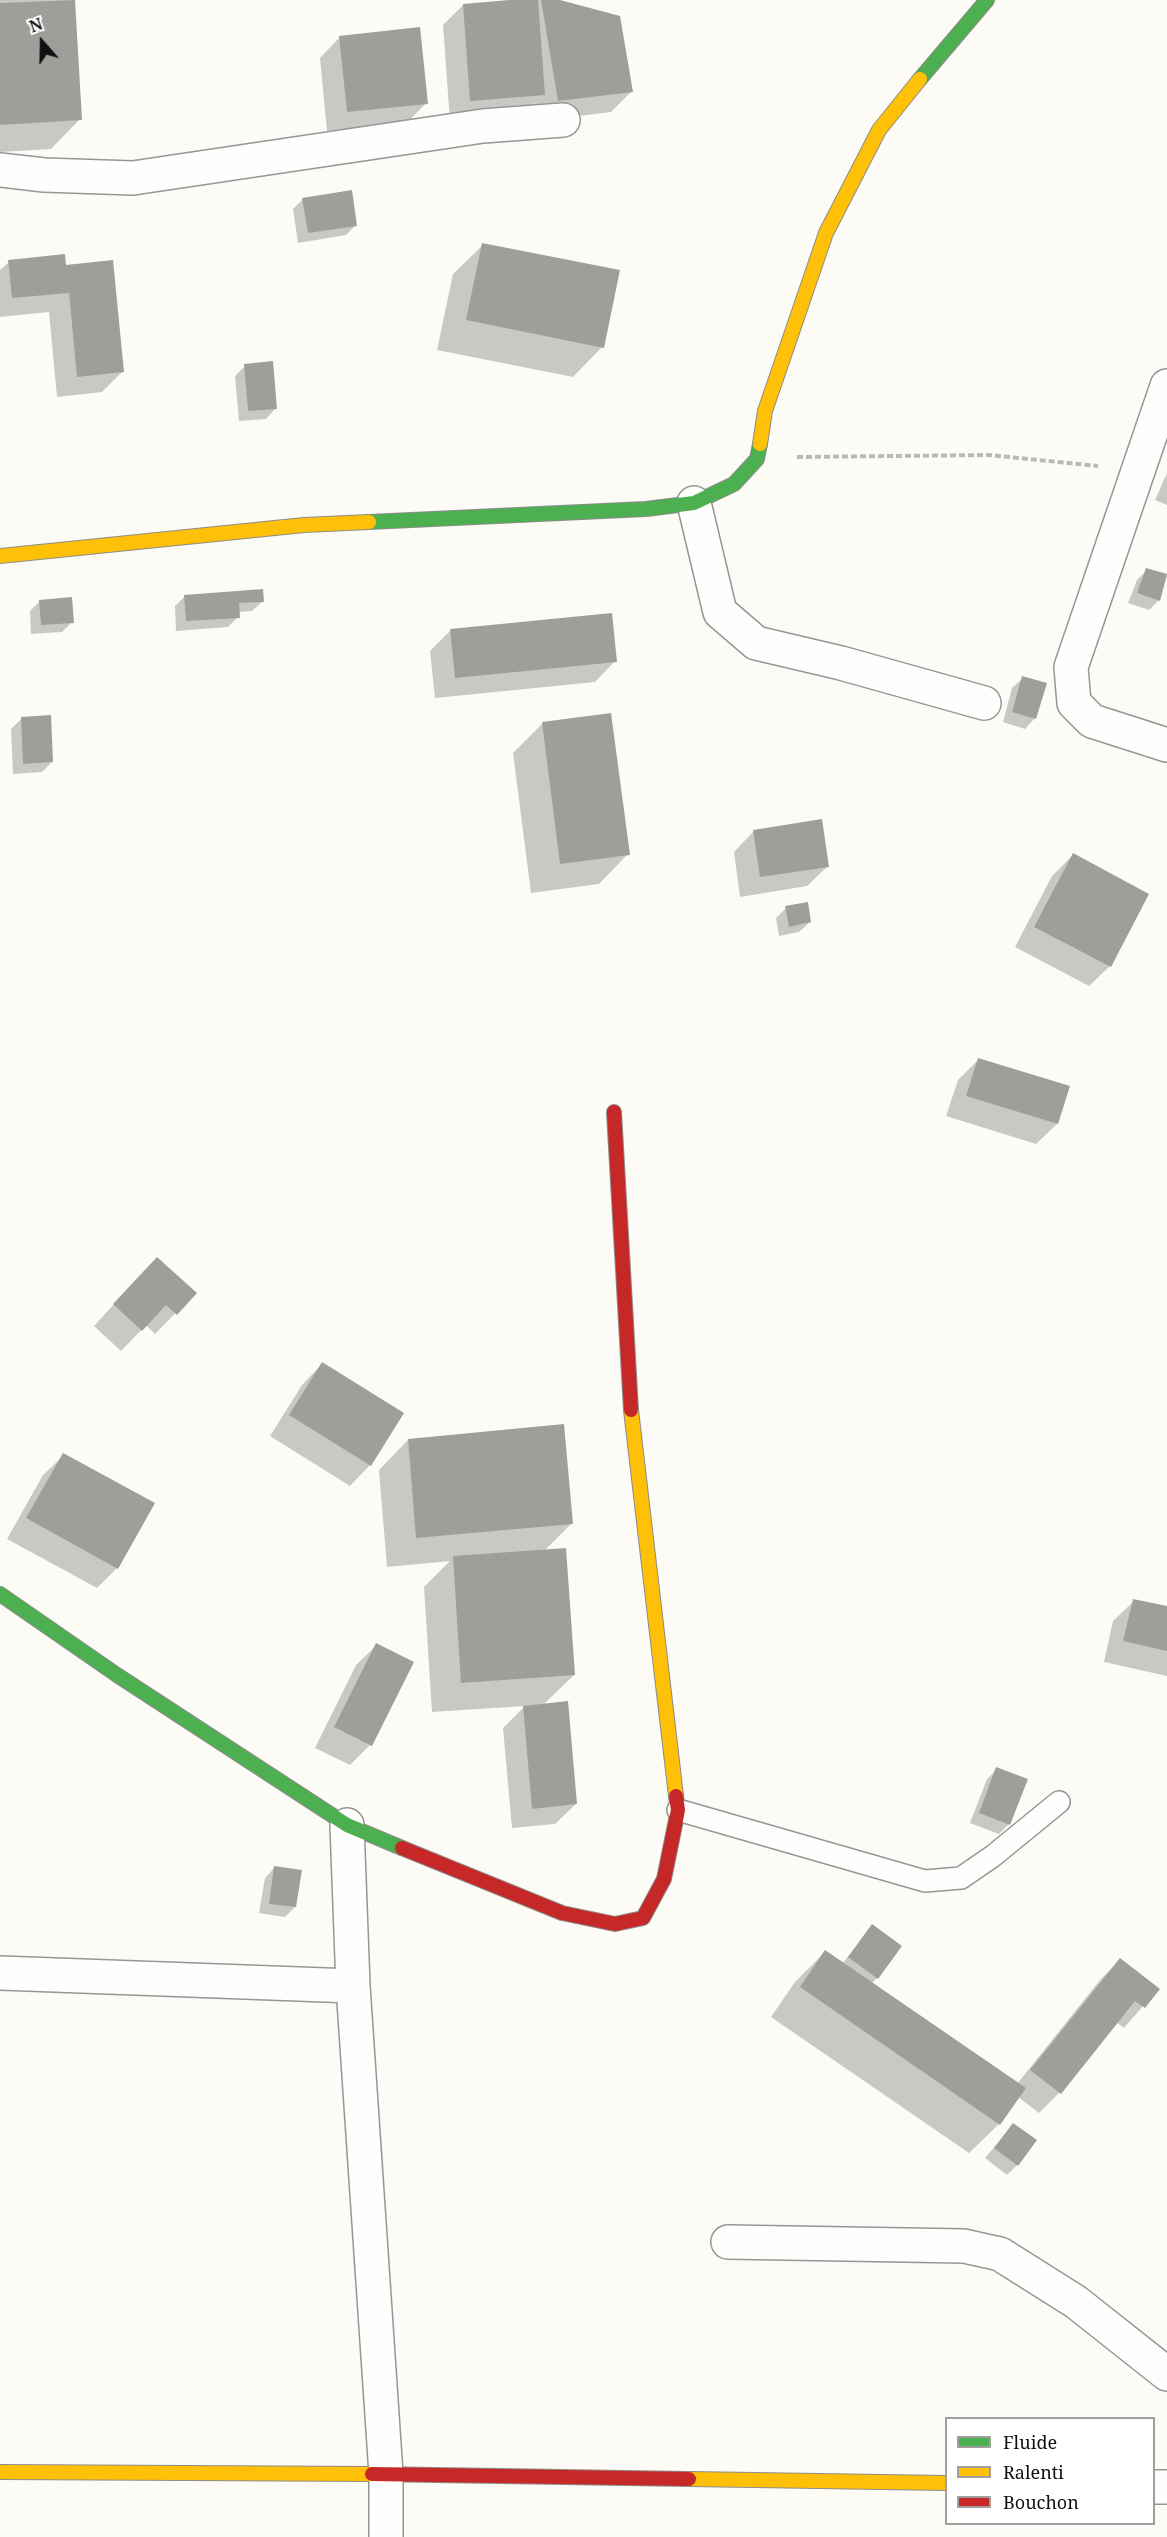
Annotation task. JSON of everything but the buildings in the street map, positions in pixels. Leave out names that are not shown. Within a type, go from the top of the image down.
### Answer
[{"type":"street","points":[[0,556],[304,525],[646,509],[694,503],[734,484],[757,459],[765,411],[826,233],[879,130],[973,14],[987,0]]},
{"type":"street","points":[[0,170],[44,175],[133,178],[472,127],[563,120]]},
{"type":"street","points":[[1167,386],[1071,667],[1074,703],[1092,722],[1167,745]]},
{"type":"street","points":[[694,503],[720,612],[756,643],[841,663],[984,703]]},
{"type":"street","points":[[0,1594],[117,1675],[347,1825],[561,1913],[615,1924],[643,1918],[664,1879],[678,1810],[632,1430],[614,1112]]},
{"type":"street","points":[[347,1825],[353,1986],[386,2474],[386,2537]]},
{"type":"street","points":[[0,1973],[353,1986]]},
{"type":"street","points":[[728,2242],[964,2246],[1000,2254],[1076,2302],[1167,2374]]},
{"type":"street","points":[[0,2472],[386,2474],[945,2483]]},
{"type":"lane","points":[[678,1810],[925,1881],[961,1878],[993,1856],[1059,1803]]},
{"type":"path","points":[[757,459],[989,455],[1138,471]]},
{"type":"traffic: fast","points":[[920,79],[987,0]]},
{"type":"traffic: fast","points":[[369,522],[646,509],[694,503],[734,484],[757,459],[760,444]]},
{"type":"traffic: fast","points":[[0,1594],[117,1675],[347,1825],[402,1848]]},
{"type":"traffic: slow","points":[[760,444],[765,411],[826,233],[879,130],[920,79]]},
{"type":"traffic: slow","points":[[0,556],[304,525],[369,522]]},
{"type":"traffic: slow","points":[[631,1410],[676,1796]]},
{"type":"traffic: slow","points":[[0,2472],[372,2474]]},
{"type":"traffic: slow","points":[[689,2479],[945,2483]]},
{"type":"traffic: jam","points":[[614,1112],[631,1410]]},
{"type":"traffic: jam","points":[[402,1848],[562,1913],[615,1924],[643,1918],[664,1879],[678,1810],[676,1796]]},
{"type":"traffic: jam","points":[[372,2474],[689,2479]]}]
